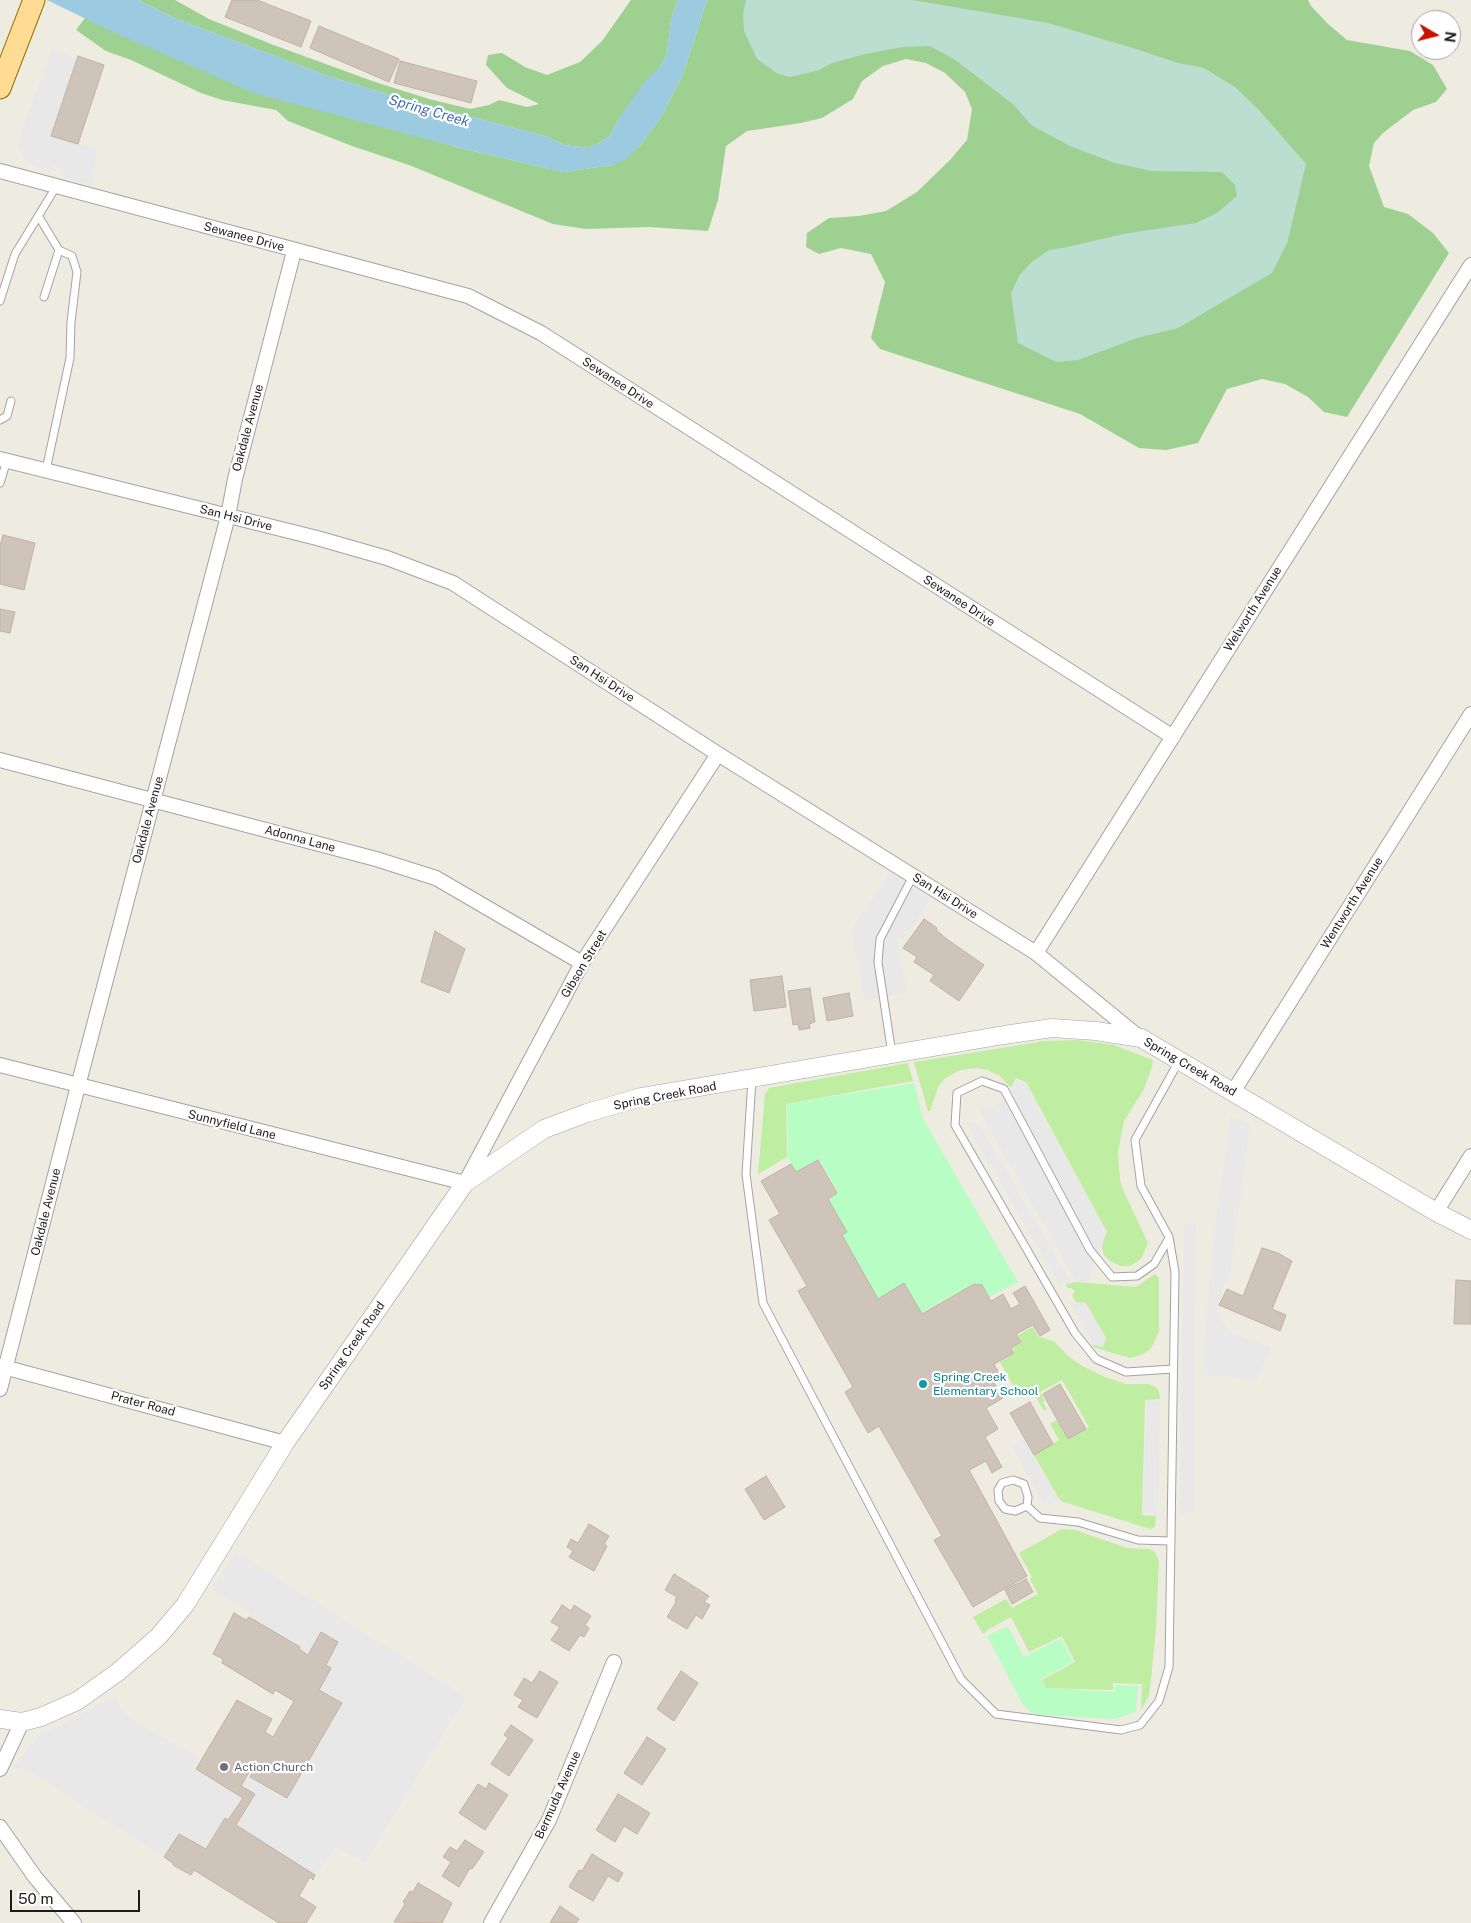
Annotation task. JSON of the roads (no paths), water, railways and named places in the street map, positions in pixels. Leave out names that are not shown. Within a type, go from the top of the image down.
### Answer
[{"type":"main road","points":[[0,88],[32,3]]},
{"type":"street","name":"Sewanee Drive","points":[[0,171],[468,296],[540,334],[1173,737]]},
{"type":"street","name":"Oakdale Avenue","points":[[0,1389],[3,1367],[154,800],[228,516],[235,478],[294,251]]},
{"type":"street","name":"Welworth Avenue","points":[[1036,953],[1471,265]]},
{"type":"street","name":"San Hsi Drive","points":[[3,459],[387,558],[452,583],[718,754],[1036,953],[1140,1038]]},
{"type":"street","name":"Wentworth Avenue","points":[[1233,1092],[1471,714]]},
{"type":"street","name":"Gibson Street","points":[[465,1183],[582,963],[718,754]]},
{"type":"street","name":"Adonna Lane","points":[[0,760],[376,859],[436,878],[582,963]]},
{"type":"street","name":"Spring Creek Road","points":[[0,1719],[22,1722],[41,1717],[77,1701],[118,1672],[158,1637],[185,1605],[286,1443],[465,1183],[544,1129],[587,1113],[641,1098],[1052,1028],[1096,1031],[1140,1038],[1436,1212],[1471,1230]]},
{"type":"street","name":"Sunnyfield Lane","points":[[0,1065],[465,1183]]},
{"type":"street","points":[[1436,1212],[1471,1156]]},
{"type":"street","name":"Prater Road","points":[[3,1367],[286,1443]]},
{"type":"street","name":"Bermuda Avenue","points":[[491,1923],[549,1820],[614,1662]]},
{"type":"street","points":[[0,1769],[22,1722]]},
{"type":"street","points":[[0,1827],[35,1878],[74,1923]]},
{"type":"lane","points":[[0,301],[15,254],[56,187]]},
{"type":"lane","points":[[39,217],[59,250],[72,256],[77,272],[71,322],[70,358],[46,470]]},
{"type":"lane","points":[[44,297],[59,250]]},
{"type":"lane","points":[[0,420],[7,416],[12,401]]},
{"type":"lane","points":[[0,483],[3,459]]},
{"type":"lane","points":[[892,1055],[878,962],[880,939],[914,876]]},
{"type":"lane","points":[[752,1079],[746,1174],[763,1303],[961,1678],[996,1714],[1121,1730],[1140,1726],[1159,1701],[1169,1667],[1175,1272],[1169,1237],[1141,1186],[1135,1140],[1179,1061]]},
{"type":"lane","points":[[1169,1237],[1154,1264],[1137,1276],[1112,1277],[1090,1250],[1004,1089],[982,1081],[957,1093],[955,1125],[1075,1333],[1096,1359],[1126,1372],[1173,1369]]},
{"type":"lane","points":[[1013,1480],[1024,1484],[1028,1497],[1027,1506],[1015,1511],[1005,1509],[999,1501],[998,1490],[1002,1483],[1013,1480]]},
{"type":"lane","points":[[1027,1506],[1040,1518],[1078,1522],[1138,1540],[1170,1541]]},
{"type":"water","name":"Spring Creek","points":[[47,0],[138,0],[174,18],[325,75],[396,97],[548,137],[564,145],[588,148],[611,135],[618,120],[645,81],[660,67],[667,53],[671,20],[678,0],[707,0],[683,74],[661,117],[640,146],[625,160],[613,165],[563,172],[456,147],[254,93],[113,32]]},
{"type":"place","name":"Spring Creek Elementary School","points":[[923,1384]]},
{"type":"place","name":"Action Church","points":[[224,1767]]}]
